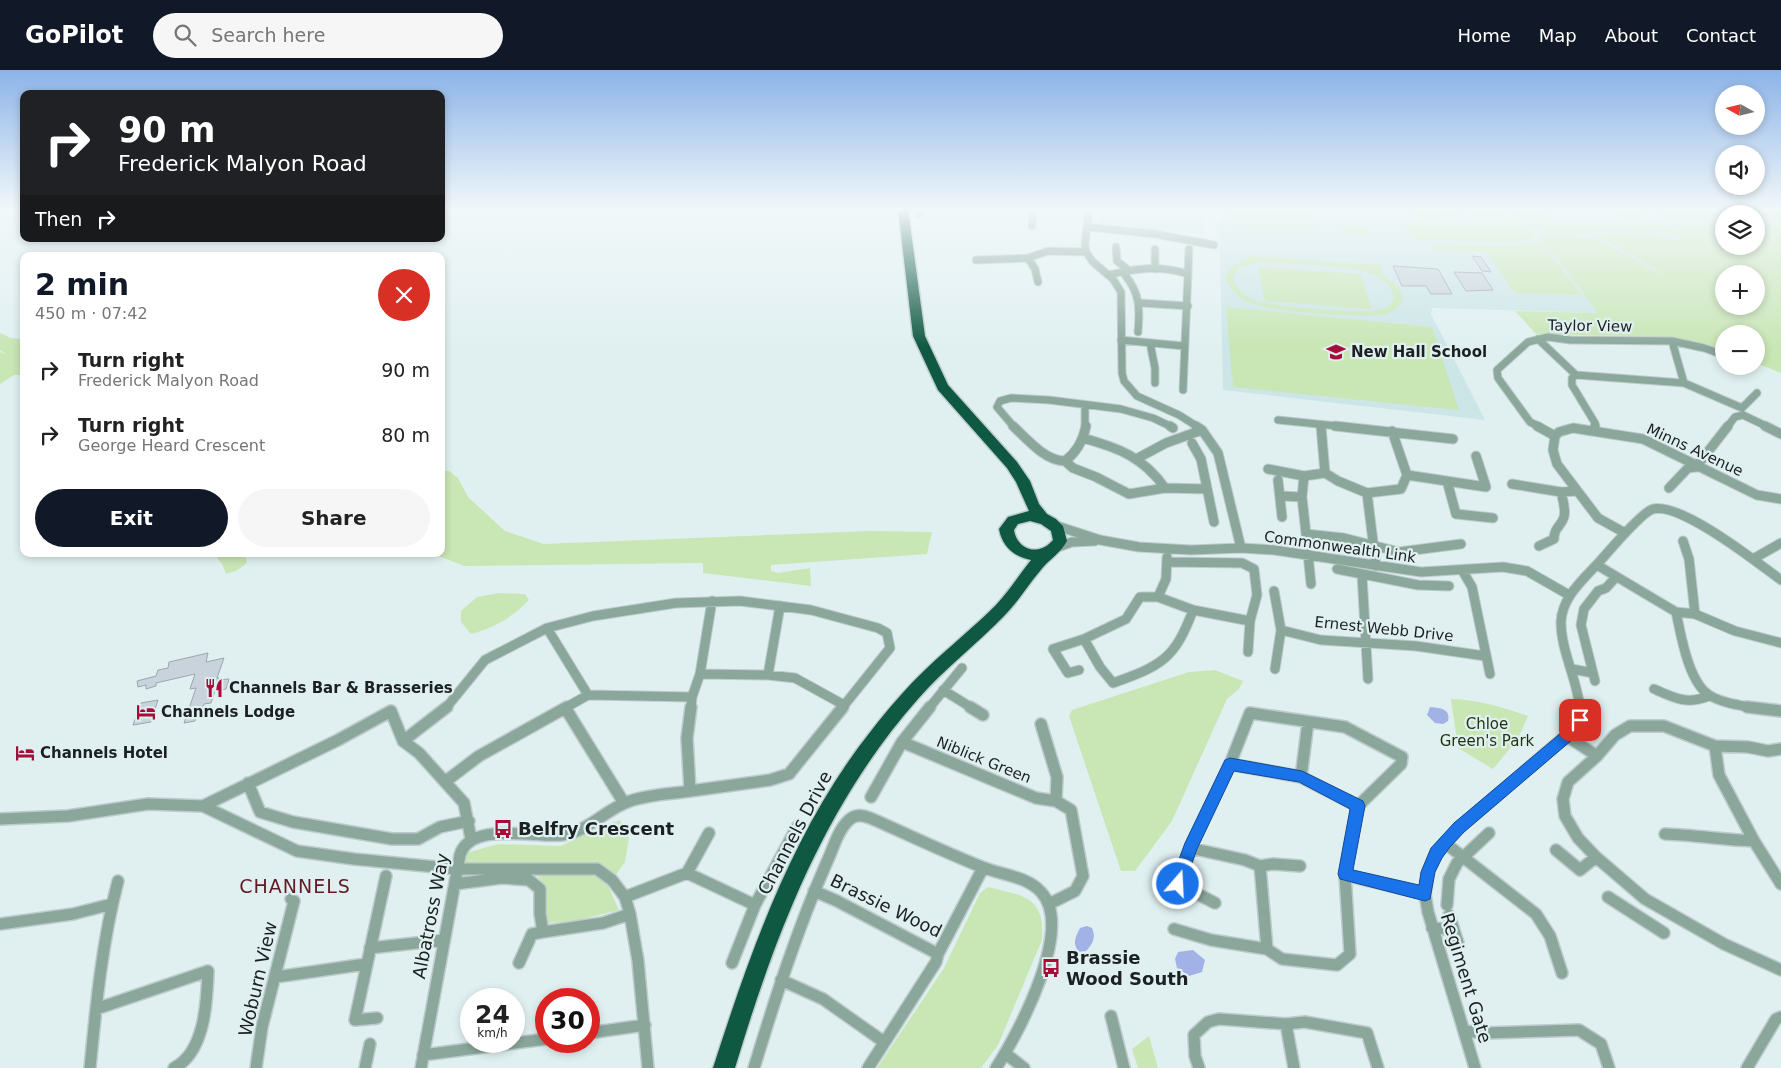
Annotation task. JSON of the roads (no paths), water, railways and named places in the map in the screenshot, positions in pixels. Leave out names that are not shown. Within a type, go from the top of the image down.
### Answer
[{"type":"highway","points":[[908,256],[919,336],[942,387],[1012,465],[1025,486],[1033,506],[1041,517],[1054,525],[1060,536],[1051,551],[1030,555],[1015,549]]},
{"type":"highway","points":[[1015,520],[1024,501],[1025,486]]},
{"type":"highway","points":[[1020,584],[1022,564],[1015,549],[1008,542],[1006,533],[1008,526],[1024,516],[1041,517]]},
{"type":"highway","name":"Channels Drive","points":[[724,1068],[756,965],[773,921],[811,841],[835,797],[870,746],[912,694],[950,655],[1002,608],[1020,584],[1051,551]]},
{"type":"street","points":[[976,260],[1028,258],[1032,256]]},
{"type":"street","points":[[1088,256],[1092,262],[1109,275],[1121,292],[1122,373],[1124,382],[1137,396],[1179,415],[1202,430],[1218,453],[1241,548]]},
{"type":"street","points":[[1116,256],[1116,262],[1126,272],[1141,303],[1138,332]]},
{"type":"street","points":[[1155,256],[1155,269]]},
{"type":"street","points":[[1183,390],[1189,256]]},
{"type":"street","points":[[1028,258],[1035,269],[1038,282]]},
{"type":"street","points":[[1109,275],[1155,269],[1176,270],[1188,274]]},
{"type":"street","points":[[1141,303],[1188,306]]},
{"type":"street","name":"Taylor View","points":[[1556,436],[1530,422],[1498,378],[1497,370],[1528,342],[1548,337],[1570,340],[1672,341],[1715,352]]},
{"type":"street","points":[[1538,339],[1576,375],[1684,383],[1742,412],[1747,418],[1781,434]]},
{"type":"street","points":[[1121,340],[1184,346]]},
{"type":"street","points":[[1672,341],[1684,383]]},
{"type":"street","points":[[1150,343],[1155,383]]},
{"type":"street","points":[[1576,375],[1572,378],[1572,384],[1595,423],[1595,430]]},
{"type":"street","points":[[1669,488],[1688,468],[1696,467],[1735,417],[1742,412],[1757,393]]},
{"type":"street","points":[[1173,428],[1160,420],[1143,414],[1096,405],[1085,406],[1074,402],[1011,398],[998,403],[998,411],[1052,459],[1065,461],[1073,468],[1096,477],[1124,493],[1135,495],[1165,488],[1207,489]]},
{"type":"street","points":[[1065,461],[1078,448],[1083,438],[1085,406]]},
{"type":"street","points":[[1278,420],[1453,439]]},
{"type":"street","points":[[1321,426],[1325,473]]},
{"type":"street","name":"Minns Avenue","points":[[1556,436],[1559,432],[1573,428],[1643,439],[1683,458],[1696,467],[1756,495],[1781,499]]},
{"type":"street","points":[[1138,458],[1166,443],[1202,430]]},
{"type":"street","points":[[1268,469],[1304,476],[1325,473],[1338,481],[1367,493],[1400,489],[1407,475],[1392,431]]},
{"type":"street","points":[[1556,436],[1553,450],[1557,464],[1598,518],[1625,534]]},
{"type":"street","points":[[1083,438],[1111,446],[1138,458],[1156,474],[1165,488]]},
{"type":"street","points":[[1192,443],[1201,459],[1214,522]]},
{"type":"street","points":[[1407,475],[1486,486],[1476,456]]},
{"type":"street","points":[[1304,476],[1302,497],[1306,534],[1344,538],[1399,552],[1461,544]]},
{"type":"street","points":[[1278,480],[1282,517]]},
{"type":"street","points":[[1447,481],[1456,514],[1493,518]]},
{"type":"street","points":[[1512,484],[1561,492],[1577,491]]},
{"type":"street","points":[[1539,546],[1554,539],[1554,531],[1564,521],[1565,511],[1561,492]]},
{"type":"street","points":[[1367,493],[1376,566]]},
{"type":"street","points":[[1281,496],[1302,497]]},
{"type":"street","name":"Regiment Gate","points":[[1475,1068],[1432,928],[1425,894],[1428,872],[1436,853],[1459,828],[1567,736],[1580,720],[1580,699],[1561,621],[1565,602],[1569,595],[1625,534],[1651,509],[1664,509],[1677,513],[1722,537],[1753,559]]},
{"type":"street","name":"Commonwealth Link","points":[[1054,525],[1100,540],[1166,550],[1241,548],[1308,554],[1421,572],[1503,567],[1527,571],[1569,595]]},
{"type":"street","points":[[1780,539],[1753,559],[1781,580]]},
{"type":"street","name":"Commonwealth Link","points":[[1051,551],[1072,542],[1100,540]]},
{"type":"street","points":[[1683,541],[1689,559],[1695,614]]},
{"type":"street","points":[[1158,597],[1166,579],[1166,550]]},
{"type":"street","points":[[1308,554],[1311,584]]},
{"type":"street","points":[[1167,562],[1234,562],[1250,566],[1256,574],[1257,594],[1250,620],[1248,652]]},
{"type":"street","points":[[1597,565],[1676,612],[1695,614],[1735,631],[1781,643]]},
{"type":"street","points":[[1337,570],[1418,585],[1449,586]]},
{"type":"street","points":[[1462,570],[1472,588],[1490,674]]},
{"type":"street","points":[[1362,575],[1368,679]]},
{"type":"street","points":[[1572,669],[1594,677],[1581,625],[1584,608],[1598,591],[1606,588],[1616,577]]},
{"type":"street","points":[[1274,591],[1281,630],[1275,669]]},
{"type":"street","points":[[1079,670],[1068,673],[1053,649],[1084,640],[1126,618],[1140,596],[1158,597],[1193,610],[1250,620]]},
{"type":"street","points":[[690,791],[686,742],[692,697],[700,674],[712,601]]},
{"type":"street","points":[[203,806],[338,740],[391,711],[403,741],[446,781],[464,804],[469,821],[471,839],[484,834],[546,836],[571,834],[594,823],[624,803],[643,797],[770,780],[789,774],[890,648],[887,633],[878,628],[810,610],[740,601],[676,602],[611,613],[548,628],[485,660],[446,708],[403,741]]},
{"type":"street","points":[[768,675],[780,606]]},
{"type":"street","points":[[1084,640],[1100,667],[1113,683],[1151,670],[1172,656],[1193,610]]},
{"type":"street","points":[[1676,612],[1690,664],[1702,690],[1710,696],[1781,711]]},
{"type":"street","points":[[548,628],[588,695]]},
{"type":"street","name":"Ernest Webb Drive","points":[[1281,630],[1321,640],[1416,646],[1485,656]]},
{"type":"street","points":[[871,797],[902,742],[962,668]]},
{"type":"street","points":[[700,674],[768,675],[794,678],[844,705]]},
{"type":"street","points":[[1654,689],[1675,699],[1696,701],[1710,696]]},
{"type":"street","points":[[943,690],[983,715]]},
{"type":"street","points":[[446,781],[479,756],[588,695],[692,697]]},
{"type":"street","points":[[566,709],[624,803]]},
{"type":"street","points":[[1174,930],[1211,940],[1267,949],[1282,959],[1336,965],[1350,954],[1345,874],[1358,806],[1401,764],[1402,757],[1345,727],[1250,713],[1230,764],[1190,848],[1178,884],[1215,903]]},
{"type":"street","points":[[1302,777],[1308,722]]},
{"type":"street","name":"Niblick Green","points":[[902,742],[1036,798],[1056,801],[1057,778],[1042,724]]},
{"type":"street","points":[[1781,749],[1768,751],[1748,747],[1715,746],[1664,726],[1630,726],[1615,735],[1597,756],[1568,782],[1563,799],[1565,816],[1578,838],[1596,857],[1644,899],[1724,944],[1781,970]]},
{"type":"street","points":[[1567,736],[1597,756]]},
{"type":"street","points":[[1715,746],[1719,775],[1754,841],[1776,869],[1781,884]]},
{"type":"street","points":[[1230,764],[1302,777],[1358,806]]},
{"type":"street","points":[[248,783],[260,812],[293,822],[392,839],[418,839],[440,827],[469,821]]},
{"type":"street","points":[[996,1068],[1006,1054],[1034,993],[1051,944],[1053,926],[1049,904],[1076,892],[1082,884],[1083,876],[1071,810],[1056,801]]},
{"type":"street","points":[[0,819],[68,816],[148,804],[203,806],[296,851],[354,859],[457,869],[597,868],[612,880],[625,897],[630,914],[638,961],[648,1068]]},
{"type":"street","name":"Brassie Wood","points":[[754,1068],[781,980],[814,891],[844,828],[848,821],[856,816],[870,818],[982,868],[1022,880],[1044,894],[1049,904]]},
{"type":"street","points":[[732,963],[755,905],[797,827]]},
{"type":"street","points":[[625,897],[687,873],[709,833]]},
{"type":"street","points":[[1458,943],[1448,910],[1449,879],[1462,856],[1489,833]]},
{"type":"street","points":[[1665,834],[1754,841]]},
{"type":"street","name":"Albatross Way","points":[[422,1062],[457,869],[462,847],[471,839]]},
{"type":"street","points":[[1445,843],[1536,914],[1550,936],[1562,973]]},
{"type":"street","points":[[1190,848],[1245,860],[1260,866],[1273,864],[1300,866]]},
{"type":"street","points":[[1556,850],[1580,870],[1596,857]]},
{"type":"street","points":[[1260,866],[1267,949]]},
{"type":"street","name":"Brassie Wood","points":[[814,891],[837,901],[938,954],[982,868]]},
{"type":"street","points":[[687,873],[755,905]]},
{"type":"street","points":[[1345,874],[1425,894]]},
{"type":"street","points":[[377,1018],[355,1020],[386,876]]},
{"type":"street","points":[[455,884],[502,878],[529,880],[540,889],[540,914],[543,932]]},
{"type":"street","points":[[90,1068],[96,1009],[112,904],[118,881]]},
{"type":"street","points":[[1608,897],[1664,933]]},
{"type":"street","name":"Woburn View","points":[[256,1068],[262,1028],[294,901],[292,899]]},
{"type":"street","points":[[1636,915],[1644,899]]},
{"type":"street","points":[[0,924],[73,914],[112,904]]},
{"type":"street","points":[[519,963],[532,934],[603,923],[630,914]]},
{"type":"street","points":[[1432,928],[1453,929]]},
{"type":"street","points":[[370,948],[444,940]]},
{"type":"street","points":[[868,1068],[936,962],[938,954]]},
{"type":"street","points":[[276,977],[366,964]]},
{"type":"street","points":[[96,1009],[208,971],[207,999],[198,1038],[186,1062],[174,1068]]},
{"type":"street","points":[[781,980],[808,990],[836,1006],[884,1042]]},
{"type":"street","points":[[1111,1016],[1124,1068]]},
{"type":"street","points":[[1747,1068],[1776,1019],[1781,1017]]},
{"type":"street","points":[[1199,1068],[1195,1056],[1194,1035],[1208,1022],[1219,1019],[1286,1024],[1305,1022],[1367,1033],[1378,1068]]},
{"type":"street","points":[[1286,1024],[1294,1068]]},
{"type":"street","points":[[600,1031],[645,1025]]},
{"type":"street","points":[[1464,1031],[1486,1033],[1579,1030],[1601,1044],[1609,1068]]},
{"type":"street","points":[[422,1062],[535,1040]]},
{"type":"street","points":[[365,1068],[370,1044]]},
{"type":"street","points":[[1006,1054],[1024,1068]]},
{"type":"water","points":[[1430,707],[1444,709],[1448,713],[1448,721],[1443,724],[1435,723],[1427,715]]},
{"type":"water","points":[[1087,926],[1092,928],[1093,940],[1086,951],[1079,952],[1075,943],[1076,938],[1080,928]]},
{"type":"water","points":[[1193,950],[1205,960],[1202,972],[1189,976],[1177,968],[1175,959],[1178,952]]},
{"type":"place","name":"New Hall School","points":[[1336,352]]},
{"type":"place","name":"Channels Bar & Brasseries","points":[[214,688]]},
{"type":"place","name":"Channels Lodge","points":[[146,712]]},
{"type":"place","name":"Channels Hotel","points":[[25,753]]},
{"type":"place","name":"Belfry Crescent","points":[[503,829]]},
{"type":"place","name":"Brassie Wood South","points":[[1051,968]]},
{"type":"district","name":"CHANNELS","points":[[295,886]]},
{"type":"park label","name":"Chloe Green's Park","points":[[1487,732]]}]
